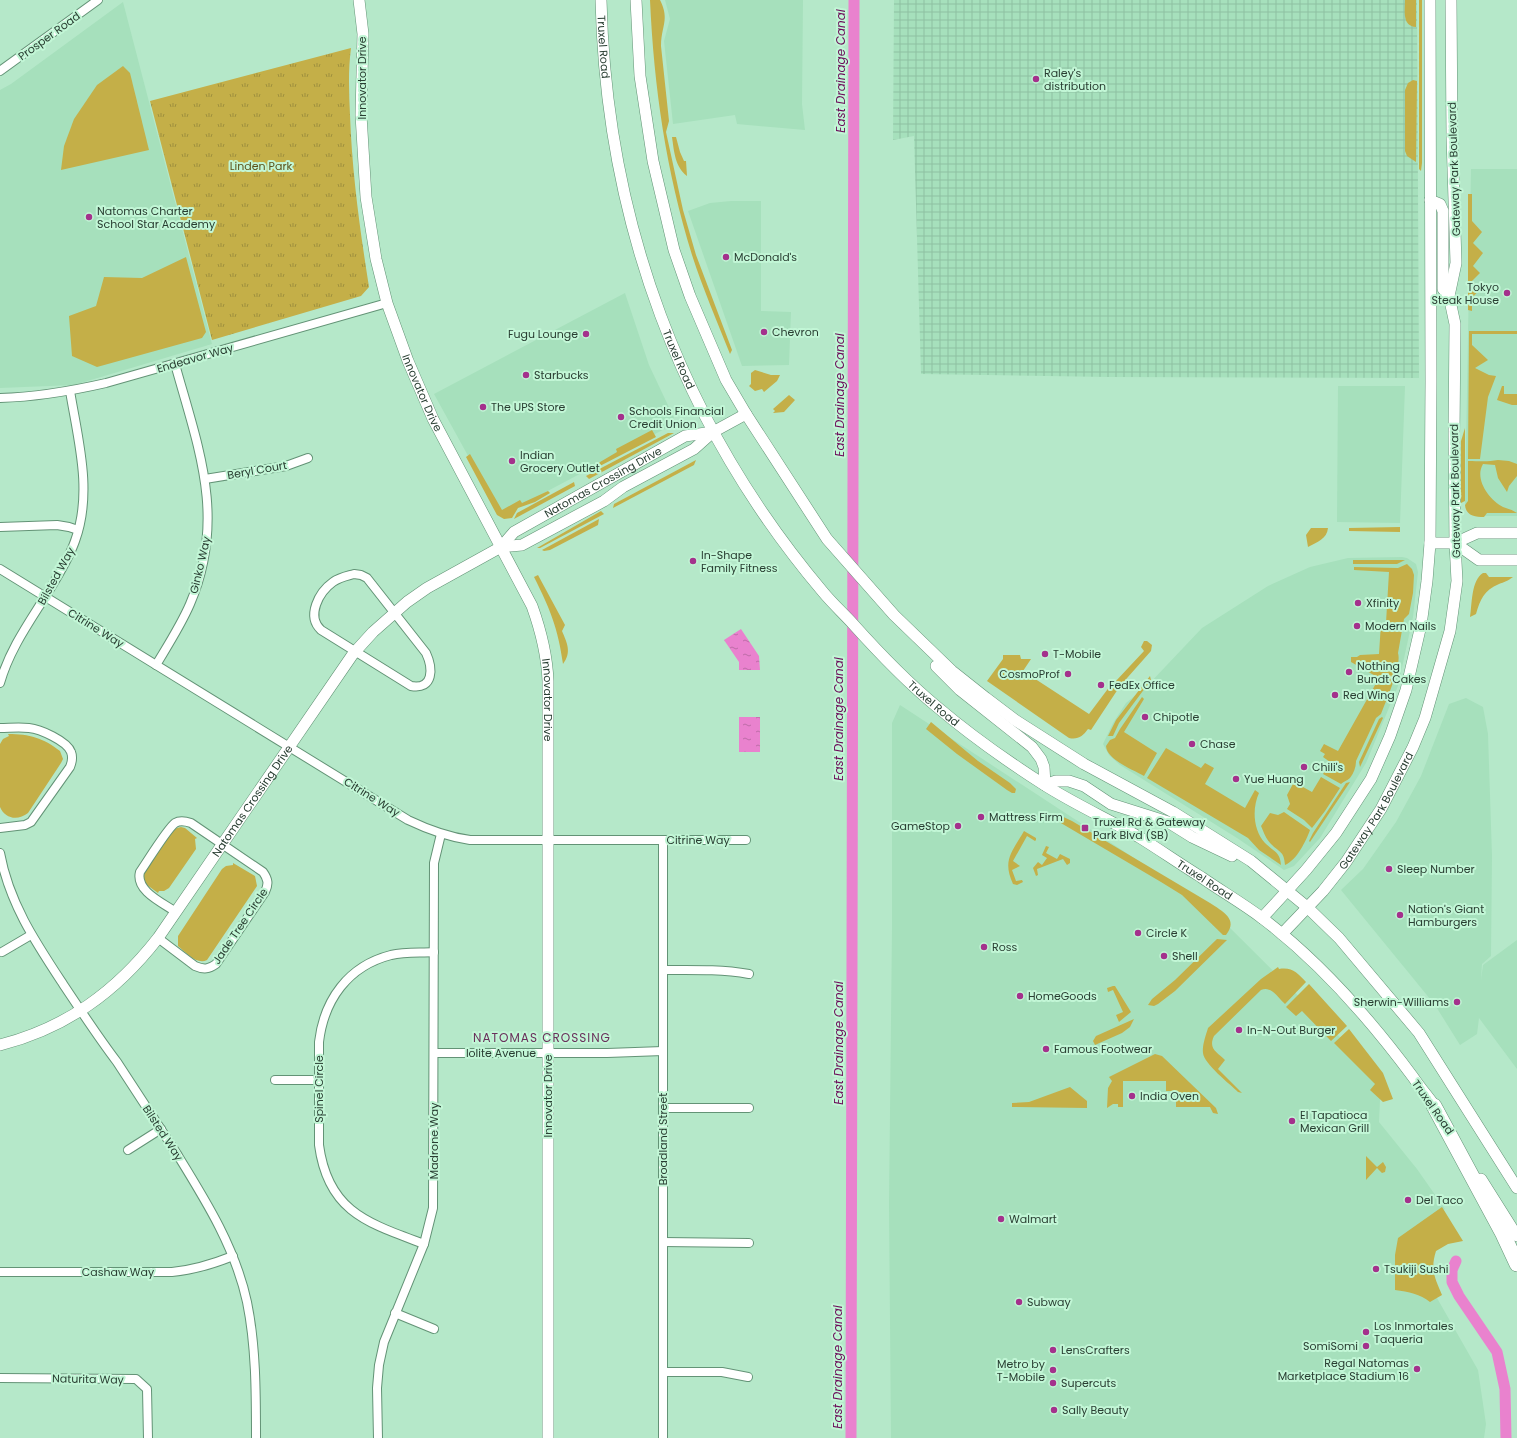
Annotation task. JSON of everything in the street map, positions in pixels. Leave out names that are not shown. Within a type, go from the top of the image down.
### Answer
[{"type":"highway","points":[[1434,1106],[1503,1234],[1517,1264]]},
{"type":"street","name":"Prosper Road","points":[[0,71],[98,0]]},
{"type":"street","name":"Innovator Drive","points":[[359,0],[362,34],[361,114],[366,196],[376,259],[387,304],[408,361],[434,419],[532,606],[541,630],[548,669],[548,1438]]},
{"type":"street","name":"Truxel Road","points":[[601,0],[606,92],[616,157],[630,217],[660,316],[713,432],[753,500],[782,541],[826,596],[870,643],[934,705],[973,735],[1045,785],[1140,838],[1262,918],[1308,958],[1361,1012],[1395,1053],[1434,1106],[1517,1236]]},
{"type":"street","points":[[636,0],[640,76],[645,111],[653,161],[674,250],[700,322],[726,380],[802,503],[827,539],[894,615],[927,647],[952,671],[1015,720],[1084,764],[1173,812],[1251,861],[1307,907],[1339,938],[1419,1033],[1517,1188]]},
{"type":"street","name":"Gateway Park Boulevard","points":[[1262,918],[1306,870],[1336,833],[1371,779],[1390,736],[1406,690],[1421,625],[1430,543],[1430,0]]},
{"type":"street","name":"Gateway Park Boulevard","points":[[1282,934],[1346,862],[1381,809],[1413,747],[1425,718],[1450,631],[1457,581],[1455,543],[1455,324],[1449,296],[1456,263],[1452,137],[1451,0]]},
{"type":"street","points":[[1430,200],[1440,204],[1443,211],[1443,289],[1449,296]]},
{"type":"street","name":"Endeavor Way","points":[[0,398],[34,396],[70,391],[106,383],[387,304]]},
{"type":"street","name":"Ginko Way","points":[[156,665],[180,625],[191,603],[199,580],[205,553],[207,533],[208,513],[206,479],[175,364]]},
{"type":"street","name":"Bilsted Way","points":[[0,682],[9,657],[67,560],[80,526],[84,486],[82,464],[70,391]]},
{"type":"street","name":"Natomas Crossing Drive","points":[[501,547],[522,545],[604,501],[623,487],[694,449],[713,432],[746,414]]},
{"type":"street","name":"Natomas Crossing Drive","points":[[0,1045],[35,1034],[62,1022],[81,1011],[106,993],[144,956],[356,652],[373,632],[394,612],[427,588],[501,547],[514,532],[685,436],[713,432]]},
{"type":"street","name":"Beryl Court","points":[[206,479],[286,466],[308,458]]},
{"type":"street","points":[[0,527],[57,526],[69,527],[78,530]]},
{"type":"street","points":[[1430,543],[1455,543],[1478,533],[1517,533]]},
{"type":"street","points":[[1455,543],[1479,560],[1517,560]]},
{"type":"street","name":"Citrine Way","points":[[0,569],[408,820],[426,829],[441,834],[470,840],[746,840]]},
{"type":"street","points":[[354,574],[367,578],[394,612],[426,653],[429,660],[431,673],[427,682],[417,687],[411,686],[320,630],[314,620],[317,601],[328,586],[343,576],[354,574]]},
{"type":"street","points":[[927,647],[934,664],[960,690],[1032,747],[1041,759],[1044,767],[1045,785],[1056,781],[1069,781],[1084,786],[1111,804],[1168,822],[1192,837],[1263,871]]},
{"type":"street","points":[[0,728],[28,727],[38,729],[49,734],[67,746],[71,751],[73,758],[70,767],[31,822],[25,825],[0,828]]},
{"type":"street","points":[[176,912],[144,890],[140,884],[140,872],[174,824],[185,821],[191,823],[223,844]]},
{"type":"street","name":"Madrone Way","points":[[378,1438],[377,1388],[379,1365],[384,1342],[430,1227],[434,1195],[434,863],[441,834]]},
{"type":"street","name":"Broadland Street","points":[[663,840],[663,1438]]},
{"type":"street","name":"Jade Tree Circle","points":[[158,938],[195,966],[206,969],[216,964],[268,886],[266,877],[262,872],[223,844]]},
{"type":"street","name":"Bilsted Way","points":[[0,853],[10,889],[31,935],[100,1040],[118,1062],[207,1201],[234,1256],[247,1302],[253,1338],[256,1438]]},
{"type":"street","points":[[2,952],[31,935]]},
{"type":"street","name":"Spinel Circle","points":[[424,1244],[364,1220],[350,1210],[333,1189],[325,1174],[320,1158],[319,1145],[318,1042],[325,1013],[340,987],[352,975],[378,959],[404,953],[434,952]]},
{"type":"street","points":[[663,970],[715,970],[748,974]]},
{"type":"street","name":"Iolite Avenue","points":[[434,1053],[607,1053],[663,1051]]},
{"type":"street","points":[[275,1080],[318,1080]]},
{"type":"street","points":[[663,1108],[748,1108]]},
{"type":"street","points":[[128,1150],[160,1129]]},
{"type":"street","points":[[663,1242],[748,1243]]},
{"type":"street","name":"Cashaw Way","points":[[0,1272],[172,1272],[207,1266],[234,1256]]},
{"type":"street","points":[[395,1313],[434,1329]]},
{"type":"street","points":[[663,1372],[722,1372],[748,1377]]},
{"type":"street","name":"Naturita Way","points":[[0,1378],[136,1379],[148,1389],[148,1438]]},
{"type":"shaded area","points":[[665,0],[803,0],[802,104],[805,130],[737,124],[735,115],[673,124],[664,41],[670,19]]},
{"type":"shaded area","points":[[894,0],[1417,0],[1419,378],[1107,377],[921,374],[914,136],[893,140]]},
{"type":"shaded area","name":"Natomas Charter School Star Academy","points":[[123,2],[212,344],[74,385],[0,388],[0,90],[11,84]]},
{"type":"shaded area","points":[[1471,169],[1517,169],[1517,516],[1483,516],[1465,504]]},
{"type":"shaded area","points":[[761,201],[761,311],[791,312],[789,365],[742,366],[688,211],[710,203]]},
{"type":"shaded area","points":[[625,293],[649,365],[674,418],[672,425],[510,511],[499,512],[434,394]]},
{"type":"shaded area","points":[[1338,386],[1405,386],[1400,523],[1337,522]]},
{"type":"shaded area","points":[[1348,558],[1407,558],[1416,564],[1418,572],[1413,617],[1398,686],[1366,763],[1320,838],[1294,866],[1284,870],[1237,838],[1120,765],[1109,755],[1103,744],[1113,723],[1126,703],[1148,685],[1202,628],[1268,586],[1310,567]]},
{"type":"shaded area","points":[[1466,698],[1483,707],[1488,734],[1492,856],[1491,956],[1482,964],[1481,980],[1483,965],[1517,940],[1517,1069],[1479,1018],[1477,1034],[1460,1045],[1435,1005],[1341,890],[1363,869],[1396,822],[1421,776],[1449,704]]},
{"type":"shaded area","points":[[900,705],[1209,907],[1381,1078],[1379,1122],[1417,1169],[1445,1209],[1398,1240],[1433,1291],[1478,1370],[1486,1424],[1484,1438],[891,1438],[889,1205],[892,928],[892,723]]},
{"type":"green space","points":[[650,0],[660,0],[665,18],[661,46],[669,121],[666,132],[683,210],[696,255],[732,350],[730,354],[696,268],[675,192],[668,160],[658,97]]},
{"type":"green space","points":[[1405,0],[1416,0],[1416,27],[1408,24],[1406,21]]},
{"type":"green space","points":[[1419,0],[1422,0],[1421,171],[1419,169]]},
{"type":"green space","name":"Linden Park","points":[[351,48],[349,90],[351,137],[360,223],[369,287],[361,296],[212,340],[150,101]]},
{"type":"green space","points":[[123,66],[130,73],[149,150],[61,170],[64,146],[74,119],[97,85]]},
{"type":"green space","points":[[1413,80],[1417,81],[1416,162],[1407,156],[1405,151],[1405,90],[1408,83]]},
{"type":"green space","points":[[672,137],[676,137],[680,152],[684,161],[686,161],[687,176],[680,168],[674,153]]},
{"type":"green space","points":[[1468,194],[1472,194],[1472,221],[1482,232],[1473,243],[1483,253],[1473,266],[1480,273],[1472,281],[1480,289],[1472,298],[1472,311],[1468,310]]},
{"type":"green space","points":[[186,257],[206,332],[202,338],[97,367],[72,356],[69,316],[96,306],[104,277],[142,278]]},
{"type":"green space","points":[[1469,331],[1517,331],[1517,334],[1472,334],[1472,345],[1488,360],[1475,368],[1489,375],[1496,376],[1488,397],[1480,459],[1468,459]]},
{"type":"green space","points":[[755,370],[771,375],[780,375],[777,381],[764,392],[762,389],[755,391],[749,386],[751,384],[751,373]]},
{"type":"green space","points":[[1502,386],[1504,386],[1504,394],[1517,394],[1517,405],[1512,405],[1497,400]]},
{"type":"green space","points":[[789,395],[795,400],[784,412],[773,413],[775,411],[773,409]]},
{"type":"green space","points":[[1465,428],[1465,501],[1461,503],[1461,441]]},
{"type":"green space","points":[[652,430],[656,437],[596,468],[595,465],[617,452],[616,449]]},
{"type":"green space","points":[[668,433],[674,433],[589,479],[586,476]]},
{"type":"green space","points":[[470,454],[502,510],[520,500],[522,503],[548,491],[550,493],[535,502],[518,508],[512,518],[504,519],[497,515],[466,457]]},
{"type":"green space","points":[[696,460],[694,465],[613,508],[614,504]]},
{"type":"green space","points":[[1468,461],[1509,461],[1517,464],[1517,476],[1509,486],[1507,492],[1498,478],[1495,465],[1483,464],[1480,476],[1484,488],[1498,504],[1517,513],[1487,513],[1484,517],[1477,517],[1469,514],[1465,505],[1468,501]]},
{"type":"green space","points":[[574,482],[575,486],[514,519],[517,513]]},
{"type":"green space","points":[[601,511],[604,514],[540,548],[537,548]]},
{"type":"green space","points":[[599,519],[598,525],[550,550],[542,550]]},
{"type":"green space","points":[[1400,527],[1400,532],[1349,531],[1349,528]]},
{"type":"green space","points":[[1311,528],[1328,528],[1324,538],[1308,547],[1306,535]]},
{"type":"green space","points":[[1353,560],[1405,560],[1397,564],[1353,564]]},
{"type":"green space","points":[[1407,564],[1412,569],[1414,575],[1413,593],[1409,614],[1404,619],[1396,674],[1381,714],[1376,718],[1356,761],[1353,774],[1349,779],[1341,784],[1323,774],[1330,762],[1323,757],[1325,754],[1320,751],[1324,744],[1338,751],[1379,678],[1351,662],[1351,657],[1379,654],[1381,623],[1386,623],[1389,572],[1354,570],[1354,567],[1398,568]]},
{"type":"green space","points":[[1486,573],[1489,577],[1513,577],[1494,586],[1486,592],[1479,604],[1476,614],[1470,617],[1474,587],[1479,576]]},
{"type":"green space","points":[[538,575],[565,625],[562,631],[568,651],[566,660],[563,664],[559,640],[553,619],[534,577]]},
{"type":"green space","points":[[1144,641],[1147,641],[1152,645],[1151,651],[1120,686],[1091,730],[1088,729],[1078,738],[1069,738],[987,681],[1003,659],[1003,655],[1020,655],[1021,659],[1031,659],[1023,671],[1089,714],[1110,686],[1108,683],[1110,680],[1115,682],[1144,651],[1141,647]]},
{"type":"green space","points":[[1150,676],[1151,680],[1119,723],[1113,736],[1108,736],[1116,720]]},
{"type":"green space","points":[[1142,697],[1144,699],[1124,732],[1157,753],[1144,776],[1115,760],[1107,751],[1106,746],[1110,740],[1115,738]]},
{"type":"green space","points":[[1382,717],[1383,718],[1360,767],[1359,762],[1379,719]]},
{"type":"green space","points":[[931,722],[978,761],[1010,783],[1016,789],[1015,793],[1007,790],[957,754],[926,729]]},
{"type":"green space","points":[[8,734],[30,736],[42,740],[60,751],[63,759],[28,813],[24,816],[16,818],[12,818],[5,814],[0,807],[0,744],[3,739],[9,736]]},
{"type":"green space","points":[[1166,748],[1201,768],[1205,763],[1214,768],[1205,784],[1245,808],[1255,790],[1259,793],[1255,805],[1255,819],[1258,832],[1265,843],[1278,854],[1281,865],[1259,850],[1248,838],[1147,778]]},
{"type":"green space","points":[[1321,777],[1340,788],[1312,828],[1304,820],[1287,809],[1290,804],[1287,795],[1294,782],[1312,792]]},
{"type":"green space","points":[[1350,782],[1310,842],[1309,841],[1313,833],[1346,783]]},
{"type":"green space","points":[[1284,812],[1310,830],[1297,855],[1285,865],[1283,855],[1269,842],[1261,826],[1270,813],[1278,815]]},
{"type":"green space","points":[[1051,813],[1057,814],[1072,821],[1224,912],[1231,924],[1226,935],[1223,935],[1182,895],[1049,816]]},
{"type":"green space","points":[[181,827],[185,828],[197,838],[195,839],[196,849],[169,888],[164,891],[159,891],[158,893],[143,882],[143,874],[171,832]]},
{"type":"green space","points":[[1024,831],[1036,838],[1036,840],[1035,841],[1027,836],[1013,861],[1020,866],[1012,870],[1016,881],[1022,880],[1023,882],[1017,885],[1013,884],[1008,869],[1008,862],[1012,851]]},
{"type":"green space","points":[[1046,846],[1049,847],[1046,853],[1057,859],[1060,854],[1070,859],[1070,863],[1067,865],[1063,859],[1037,869],[1038,875],[1036,876],[1033,868],[1038,862],[1042,865],[1047,858],[1042,855]]},
{"type":"green space","points":[[233,863],[255,876],[257,886],[207,960],[196,960],[178,946],[178,936],[222,869],[226,866],[233,865]]},
{"type":"green space","points":[[1217,939],[1227,940],[1175,991],[1158,1004],[1154,1006],[1148,1005],[1152,999],[1175,980]]},
{"type":"green space","points":[[1278,967],[1279,969],[1294,971],[1306,982],[1285,1004],[1268,989],[1261,990],[1214,1036],[1212,1040],[1214,1050],[1225,1060],[1218,1069],[1242,1093],[1238,1092],[1212,1068],[1204,1058],[1204,1040],[1208,1028],[1261,979]]},
{"type":"green space","points":[[1309,984],[1347,1026],[1331,1041],[1302,1011],[1296,1016],[1286,1007]]},
{"type":"green space","points":[[1115,986],[1131,1012],[1119,1022],[1116,1015],[1123,1012],[1113,990],[1108,992],[1107,988]]},
{"type":"green space","points":[[1134,1019],[1130,1027],[1122,1033],[1095,1045],[1093,1041],[1096,1036]]},
{"type":"green space","points":[[1349,1029],[1383,1073],[1393,1099],[1383,1102],[1370,1090],[1375,1084],[1334,1043]]},
{"type":"green space","points":[[1155,1054],[1162,1056],[1216,1108],[1218,1114],[1213,1113],[1210,1107],[1176,1107],[1176,1091],[1166,1091],[1166,1081],[1123,1081],[1123,1107],[1118,1107],[1118,1104],[1113,1104],[1107,1108],[1108,1088],[1112,1081],[1109,1077]]},
{"type":"green space","points":[[1070,1087],[1087,1101],[1087,1108],[1012,1107],[1012,1103],[1029,1102]]},
{"type":"green space","points":[[1366,1156],[1377,1167],[1383,1162],[1386,1167],[1385,1172],[1382,1173],[1377,1168],[1366,1180]]},
{"type":"green space","points":[[1442,1207],[1463,1241],[1448,1244],[1436,1251],[1433,1269],[1435,1279],[1442,1295],[1430,1302],[1414,1294],[1395,1290],[1395,1255],[1398,1238]]},
{"type":"water","points":[[741,629],[759,656],[760,670],[739,670],[739,662],[724,640]]},
{"type":"water","points":[[739,717],[760,717],[760,752],[739,752]]},
{"type":"waterway","name":"East Drainage Canal","points":[[851,1438],[854,0]]},
{"type":"waterway","points":[[1456,1261],[1452,1270],[1452,1282],[1459,1296],[1497,1352],[1505,1389],[1506,1438]]},
{"type":"place","name":"Raley's distribution","points":[[1036,79]]},
{"type":"place","name":"Natomas Charter School Star Academy","points":[[89,217]]},
{"type":"place","name":"McDonald's","points":[[726,257]]},
{"type":"place","name":"Tokyo Steak House","points":[[1507,293]]},
{"type":"place","name":"Chevron","points":[[764,332]]},
{"type":"place","name":"Fugu Lounge","points":[[586,334]]},
{"type":"place","name":"Starbucks","points":[[526,375]]},
{"type":"place","name":"The UPS Store","points":[[483,407]]},
{"type":"place","name":"Schools Financial Credit Union","points":[[621,417]]},
{"type":"place","name":"Indian Grocery Outlet","points":[[512,461]]},
{"type":"place","name":"In-Shape Family Fitness","points":[[693,561]]},
{"type":"place","name":"Xfinity","points":[[1358,603]]},
{"type":"place","name":"Modern Nails","points":[[1357,626]]},
{"type":"place","name":"T-Mobile","points":[[1045,654]]},
{"type":"place","name":"Nothing Bundt Cakes","points":[[1349,672]]},
{"type":"place","name":"CosmoProf","points":[[1068,674]]},
{"type":"place","name":"FedEx Office","points":[[1101,685]]},
{"type":"place","name":"Red Wing","points":[[1335,695]]},
{"type":"place","name":"Chipotle","points":[[1145,717]]},
{"type":"place","name":"Chase","points":[[1192,744]]},
{"type":"place","name":"Chili's","points":[[1304,767]]},
{"type":"place","name":"Yue Huang","points":[[1236,779]]},
{"type":"place","name":"Mattress Firm","points":[[981,817]]},
{"type":"place","name":"GameStop","points":[[958,826]]},
{"type":"place","name":"Truxel Rd & Gateway Park Blvd (SB)","points":[[1085,828]]},
{"type":"place","name":"Sleep Number","points":[[1389,869]]},
{"type":"place","name":"Nation's Giant Hamburgers","points":[[1400,915]]},
{"type":"place","name":"Circle K","points":[[1138,933]]},
{"type":"place","name":"Ross","points":[[984,947]]},
{"type":"place","name":"Shell","points":[[1164,956]]},
{"type":"place","name":"HomeGoods","points":[[1020,996]]},
{"type":"place","name":"Sherwin-Williams","points":[[1457,1002]]},
{"type":"place","name":"In-N-Out Burger","points":[[1239,1030]]},
{"type":"place","name":"Famous Footwear","points":[[1046,1049]]},
{"type":"place","name":"India Oven","points":[[1132,1096]]},
{"type":"place","name":"El Tapatioca Mexican Grill","points":[[1292,1121]]},
{"type":"place","name":"Del Taco","points":[[1408,1200]]},
{"type":"place","name":"Walmart","points":[[1001,1219]]},
{"type":"place","name":"Tsukiji Sushi","points":[[1376,1269]]},
{"type":"place","name":"Subway","points":[[1019,1302]]},
{"type":"place","name":"Los Inmortales Taqueria","points":[[1366,1332]]},
{"type":"place","name":"SomiSomi","points":[[1366,1346]]},
{"type":"place","name":"LensCrafters","points":[[1053,1350]]},
{"type":"place","name":"Regal Natomas Marketplace Stadium 16","points":[[1417,1369]]},
{"type":"place","name":"Metro by T-Mobile","points":[[1053,1370]]},
{"type":"place","name":"Supercuts","points":[[1053,1383]]},
{"type":"place","name":"Sally Beauty","points":[[1054,1410]]},
{"type":"district","name":"NATOMAS CROSSING","points":[[542,1038]]}]
